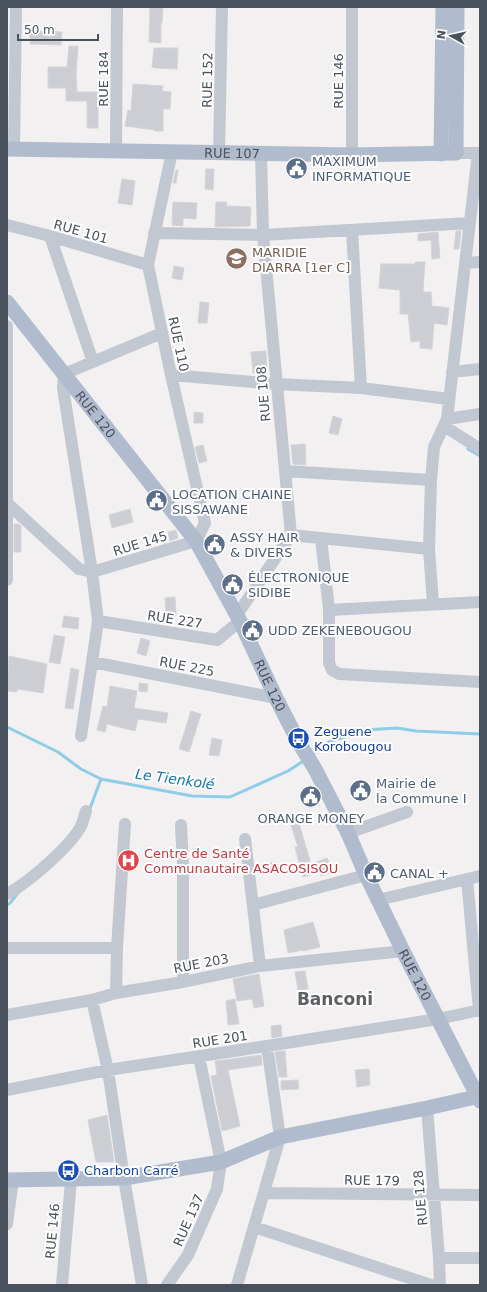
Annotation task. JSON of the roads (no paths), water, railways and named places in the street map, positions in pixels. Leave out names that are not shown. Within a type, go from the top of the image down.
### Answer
[{"type":"main road","points":[[441,154],[443,7]]},
{"type":"main road","points":[[456,153],[457,7]]},
{"type":"main road","name":"RUE 107","points":[[10,149],[352,155],[456,153]]},
{"type":"main road","name":"RUE 120","points":[[7,302],[196,541],[239,618],[276,698],[348,833],[366,875],[403,951],[479,1098]]},
{"type":"main road","points":[[10,1180],[124,1178],[221,1162],[280,1137],[479,1098]]},
{"type":"street","points":[[10,149],[16,7]]},
{"type":"street","name":"RUE 184","points":[[116,150],[117,7]]},
{"type":"street","name":"RUE 152","points":[[220,153],[222,7]]},
{"type":"street","name":"RUE 146","points":[[352,7],[352,155]]},
{"type":"street","name":"RUE 110","points":[[172,152],[148,264],[171,375],[205,523],[196,541]]},
{"type":"street","points":[[433,604],[429,549],[431,480],[434,447],[445,423],[449,399],[479,153],[456,153]]},
{"type":"street","name":"RUE 108","points":[[261,154],[263,235],[291,535]]},
{"type":"street","points":[[154,234],[263,235],[470,223]]},
{"type":"street","name":"RUE 101","points":[[7,225],[148,264]]},
{"type":"street","points":[[352,230],[361,388]]},
{"type":"street","points":[[50,236],[93,362]]},
{"type":"street","points":[[465,263],[480,262]]},
{"type":"street","points":[[7,326],[7,580]]},
{"type":"street","points":[[80,736],[98,621],[92,572],[63,388],[64,374],[162,333]]},
{"type":"street","points":[[452,372],[480,369]]},
{"type":"street","points":[[171,375],[276,384],[361,388],[449,399]]},
{"type":"street","points":[[445,423],[480,414]]},
{"type":"street","points":[[445,423],[480,449]]},
{"type":"street","points":[[285,471],[431,480]]},
{"type":"street","points":[[7,503],[79,568],[92,572]]},
{"type":"street","points":[[239,618],[291,535],[429,549]]},
{"type":"street","points":[[321,538],[329,610],[329,662],[332,670],[339,674],[480,682]]},
{"type":"street","name":"RUE 145","points":[[92,572],[196,541]]},
{"type":"street","points":[[329,610],[480,602]]},
{"type":"street","name":"RUE 227","points":[[98,621],[217,640],[239,618]]},
{"type":"street","name":"RUE 225","points":[[92,662],[276,698]]},
{"type":"street","points":[[7,894],[16,889],[48,863],[68,842],[80,828],[86,811]]},
{"type":"street","points":[[348,833],[407,812]]},
{"type":"street","points":[[116,993],[117,948],[125,824]]},
{"type":"street","points":[[181,825],[183,866],[183,982]]},
{"type":"street","points":[[244,839],[260,966]]},
{"type":"street","points":[[253,905],[366,875]]},
{"type":"street","points":[[378,900],[480,876]]},
{"type":"street","points":[[467,879],[479,1010]]},
{"type":"street","points":[[7,948],[117,948]]},
{"type":"street","name":"RUE 203","points":[[7,1015],[92,1000],[116,993],[183,982],[260,966],[403,951]]},
{"type":"street","points":[[92,1000],[108,1070],[142,1285]]},
{"type":"street","name":"RUE 201","points":[[7,1090],[108,1070],[438,1019],[479,1010]]},
{"type":"street","points":[[237,1285],[280,1137],[267,1046]]},
{"type":"street","points":[[199,1057],[221,1162]]},
{"type":"street","name":"RUE 128","points":[[427,1108],[440,1285]]},
{"type":"street","name":"RUE 137","points":[[167,1285],[188,1255],[217,1189],[221,1162]]},
{"type":"street","points":[[7,1224],[10,1180]]},
{"type":"street","name":"RUE 146","points":[[62,1285],[71,1180]]},
{"type":"street","name":"RUE 179","points":[[264,1193],[480,1196]]},
{"type":"street","points":[[254,1228],[431,1285]]},
{"type":"street","points":[[439,1258],[480,1258]]},
{"type":"waterway","points":[[468,449],[480,456]]},
{"type":"waterway","name":"Le Tienkolé","points":[[7,727],[58,752],[81,769],[101,779],[192,796],[230,797],[288,771],[305,760]]},
{"type":"waterway","name":"Le Tienkolé","points":[[311,755],[329,742],[365,730],[397,728],[416,731],[480,734]]},
{"type":"waterway","points":[[89,811],[101,779]]},
{"type":"waterway","points":[[7,905],[18,893]]},
{"type":"place","name":"MAXIMUM INFORMATIQUE","points":[[297,168]]},
{"type":"place","name":"MARIDIE DIARRA [1er C]","points":[[236,259]]},
{"type":"place","name":"LOCATION CHAINE SISSAWANE","points":[[157,501]]},
{"type":"place","name":"ASSY HAIR & DIVERS","points":[[215,544]]},
{"type":"place","name":"ÉLECTRONIQUE SIDIBE","points":[[232,584]]},
{"type":"place","name":"UDD ZEKENEBOUGOU","points":[[253,630]]},
{"type":"place","name":"Zeguene Korobougou","points":[[299,738]]},
{"type":"place","name":"Mairie de la Commune I","points":[[361,790]]},
{"type":"place","name":"ORANGE MONEY","points":[[311,796]]},
{"type":"place","name":"Centre de Santé Communautaire ASACOSISOU","points":[[128,860]]},
{"type":"place","name":"CANAL +","points":[[375,873]]},
{"type":"place","name":"Charbon Carré","points":[[68,1170]]},
{"type":"district","name":"Banconi","points":[[335,999]]}]
